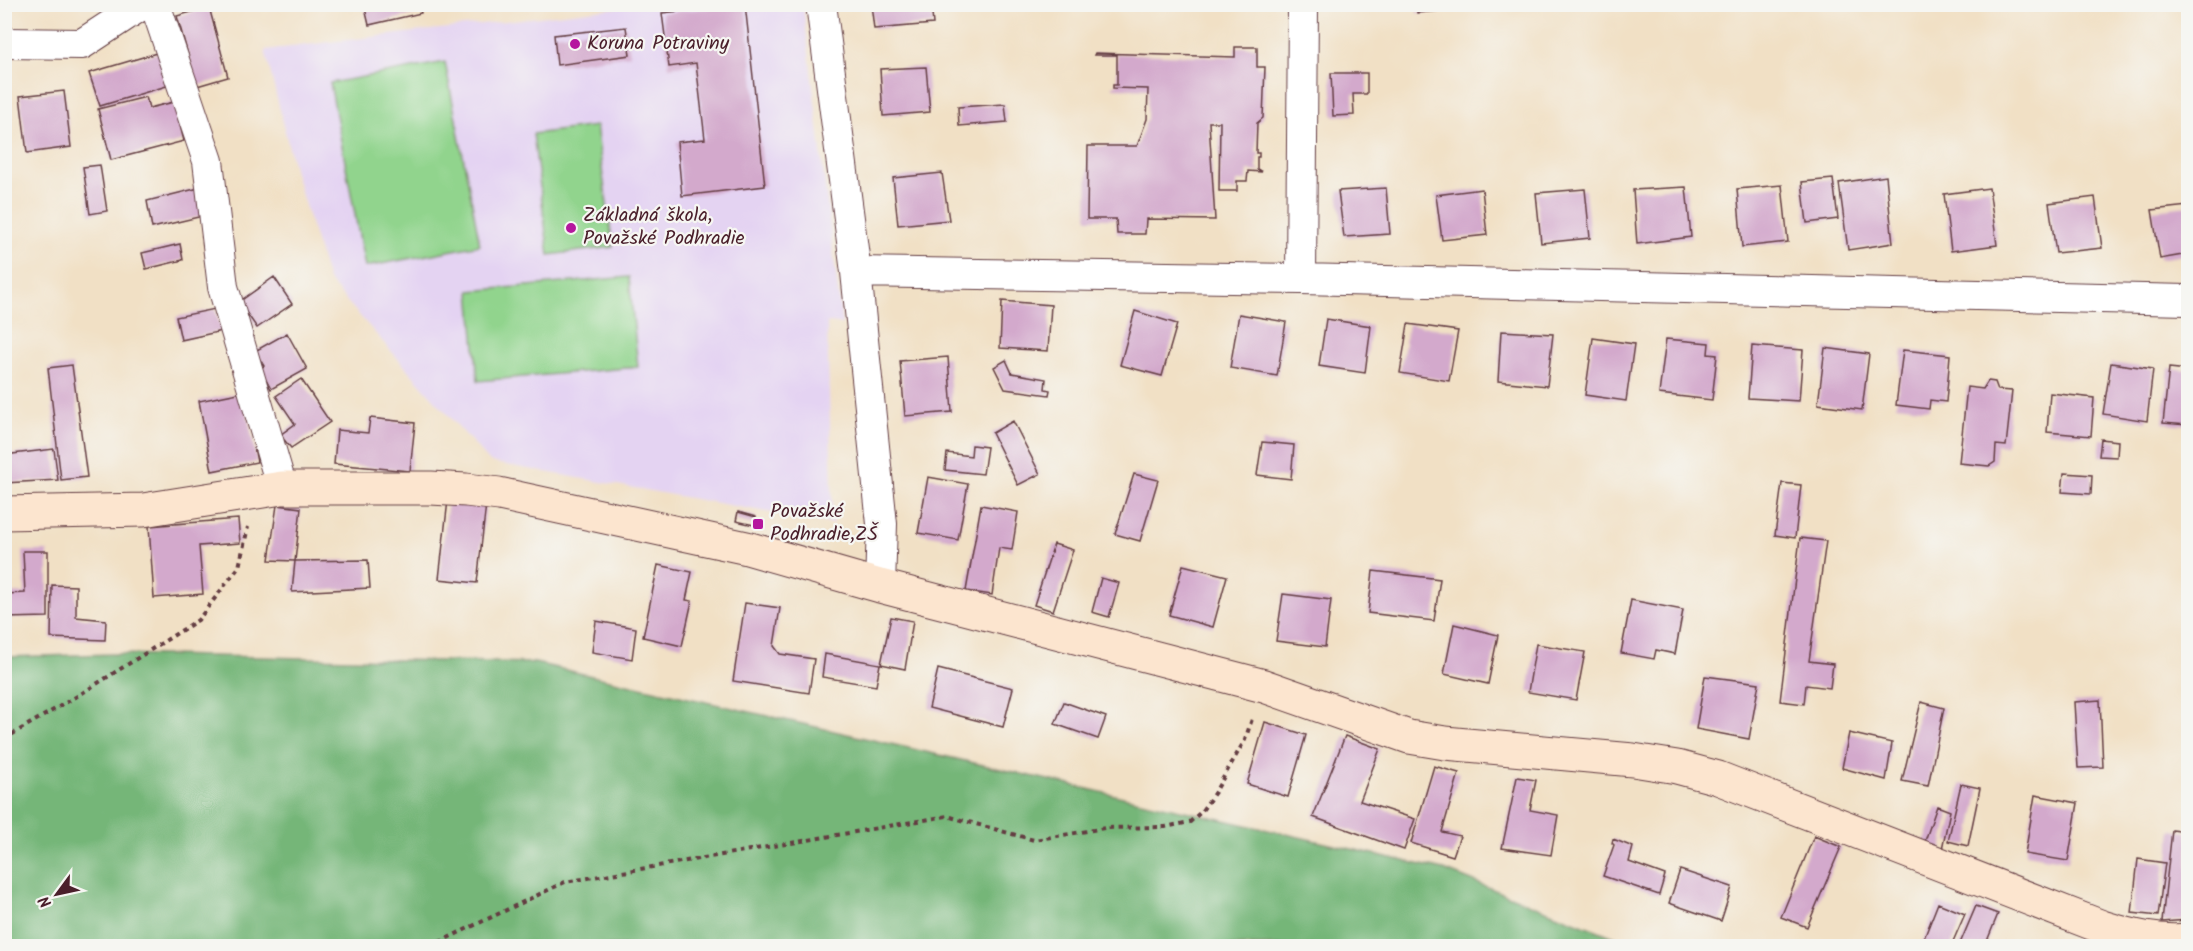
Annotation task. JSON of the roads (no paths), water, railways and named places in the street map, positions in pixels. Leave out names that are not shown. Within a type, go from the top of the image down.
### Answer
[{"type":"street","points":[[4,43],[82,44],[143,4]]},
{"type":"street","points":[[155,4],[208,161],[224,286],[269,490]]},
{"type":"street","points":[[821,4],[856,272],[882,524],[880,586]]},
{"type":"street","points":[[1301,279],[1304,4]]},
{"type":"street","points":[[856,272],[1301,279],[2188,300]]},
{"type":"street","points":[[4,513],[143,510],[269,490],[431,488],[499,494],[747,548],[880,586],[1264,686],[1409,737],[1444,743],[1633,760],[1677,767],[1718,778],[2102,927],[2135,937],[2188,940]]},
{"type":"place","name":"Koruna Potraviny","points":[[575,44]]},
{"type":"place","name":"Základná škola, Považské Podhradie","points":[[571,228]]},
{"type":"place","name":"Považské Podhradie,ZŠ","points":[[758,524]]}]
